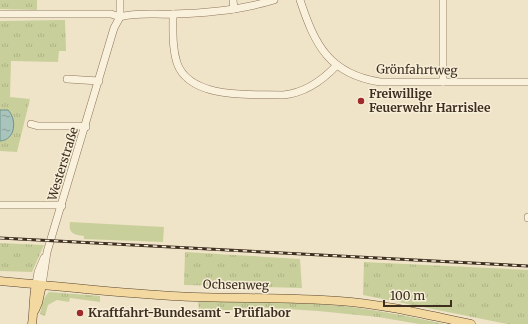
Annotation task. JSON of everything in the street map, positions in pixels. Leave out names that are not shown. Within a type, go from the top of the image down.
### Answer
[{"type":"main road","name":"Ochsenweg","points":[[0,281],[110,292],[173,296],[298,298],[340,301],[396,309],[470,324]]},
{"type":"main road","points":[[32,324],[33,297],[39,285]]},
{"type":"street","name":"Westerstraße","points":[[39,285],[114,28],[120,17],[120,0]]},
{"type":"street","points":[[233,0],[234,9]]},
{"type":"street","points":[[0,14],[111,14],[120,17],[135,14],[173,14],[234,9],[274,0]]},
{"type":"street","name":"Grönfahrtweg","points":[[300,0],[309,26],[325,55],[348,73],[364,80],[380,82],[528,82]]},
{"type":"street","points":[[443,0],[443,82]]},
{"type":"street","points":[[173,14],[175,51],[180,68],[193,83],[215,91],[230,94],[283,96],[305,90],[313,86],[330,73],[337,65]]},
{"type":"street","points":[[67,79],[99,81]]},
{"type":"street","points":[[31,124],[38,126],[86,127]]},
{"type":"street","points":[[0,205],[62,206]]},
{"type":"green space","points":[[0,0],[37,0],[37,10],[0,9]]},
{"type":"green space","points":[[65,20],[66,51],[59,51],[58,62],[11,61],[10,97],[30,99],[17,152],[0,151],[0,141],[4,141],[4,110],[0,110],[0,21]]},
{"type":"green space","points":[[70,222],[164,227],[163,242],[84,239],[84,236],[72,233],[70,229]]},
{"type":"green space","points":[[0,243],[44,245],[32,272],[0,271]]},
{"type":"green space","points":[[185,252],[300,259],[302,288],[184,285]]},
{"type":"green space","points":[[364,262],[528,270],[528,324],[507,324],[363,295]]},
{"type":"green space","points":[[49,292],[100,296],[100,302],[70,298],[69,302],[57,300],[48,305],[45,316],[40,314],[44,299]]},
{"type":"green space","points":[[250,301],[345,306],[445,324],[419,324],[378,317],[253,307],[246,310],[199,310],[198,302]]},
{"type":"water","points":[[0,110],[8,110],[13,118],[14,124],[12,133],[9,137],[0,141]]},
{"type":"railway","points":[[0,238],[528,266]]},
{"type":"place","name":"Freiwillige Feuerwehr Harrislee","points":[[361,101]]},
{"type":"place","name":"Kraftfahrt-Bundesamt - Prüflabor","points":[[80,313]]}]
